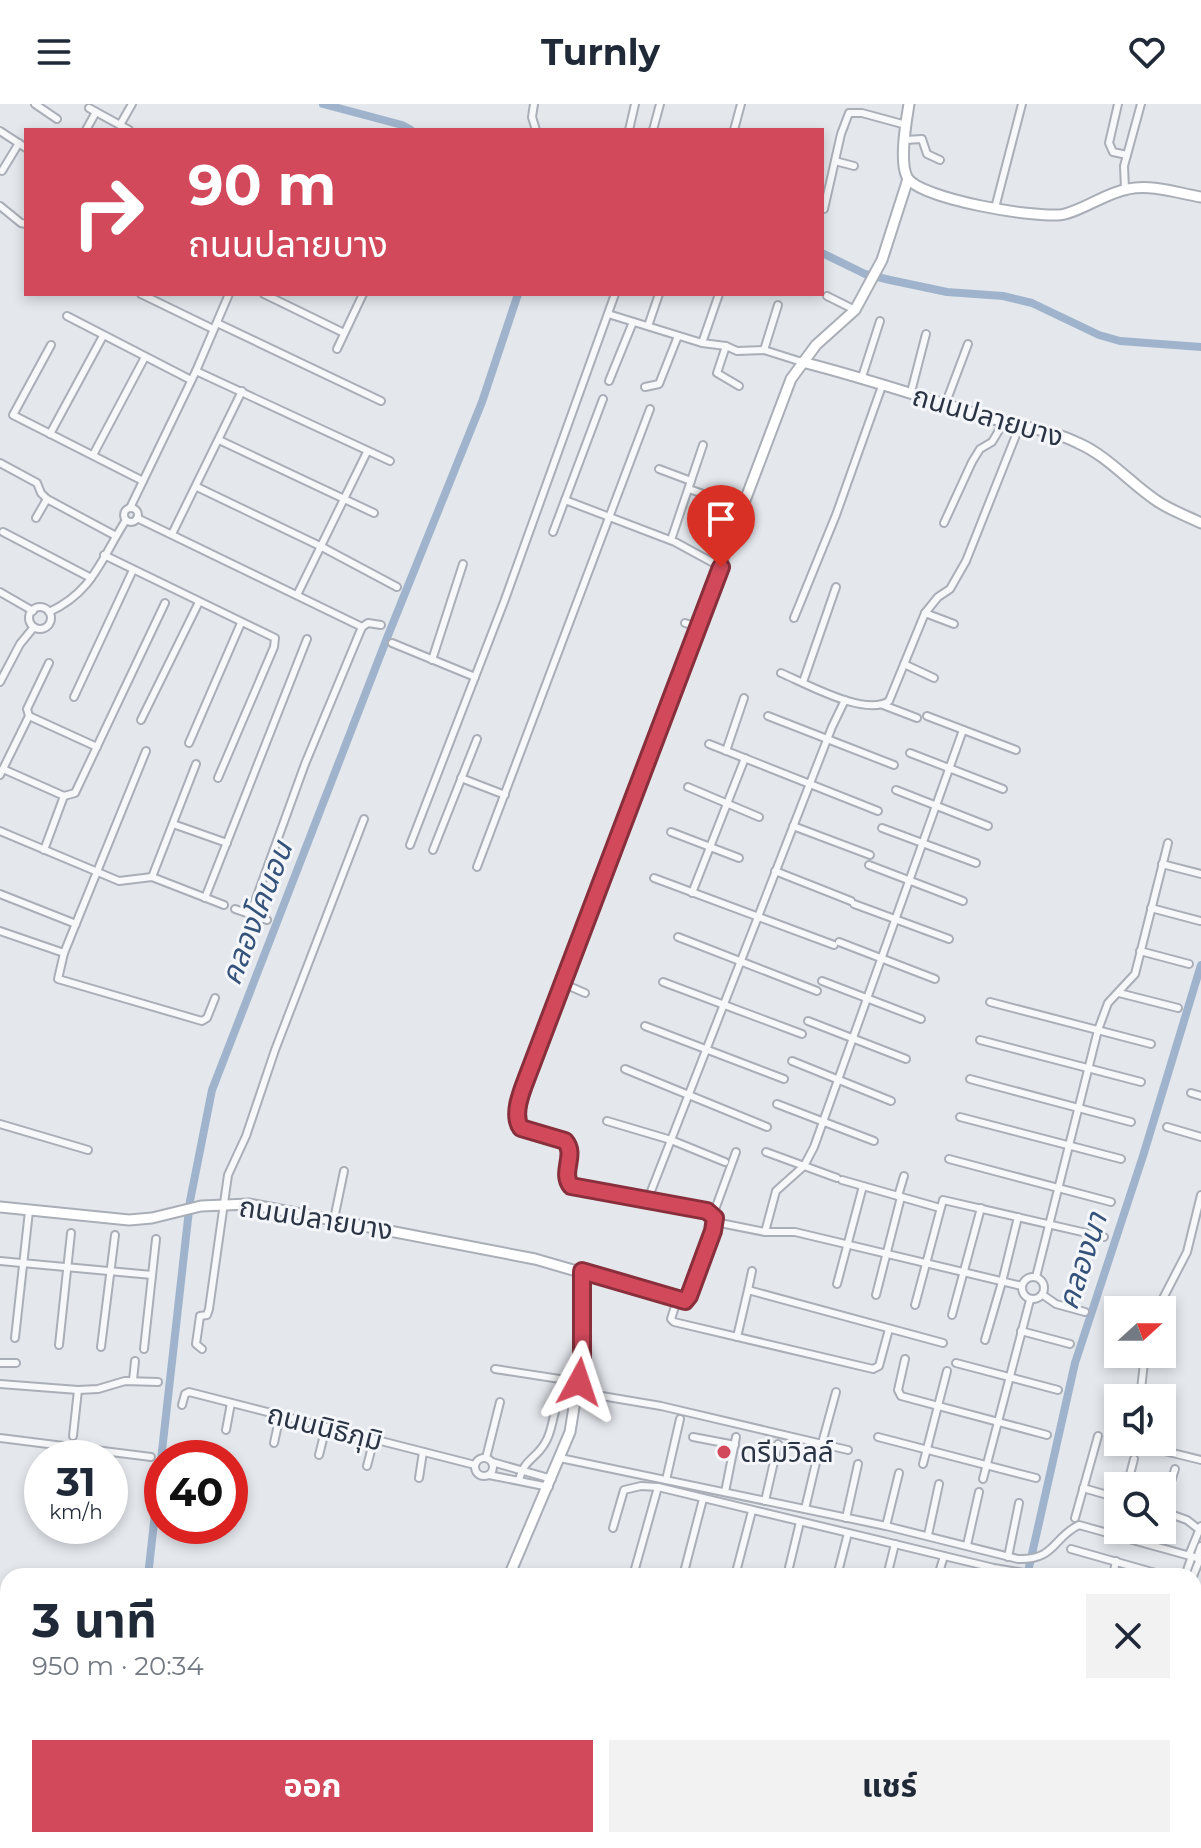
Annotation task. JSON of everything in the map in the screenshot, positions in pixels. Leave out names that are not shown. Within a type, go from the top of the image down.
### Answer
[{"type":"street","points":[[35,104],[57,119]]},
{"type":"street","points":[[120,125],[132,104]]},
{"type":"street","points":[[534,104],[532,117],[535,128]]},
{"type":"street","points":[[629,128],[635,104]]},
{"type":"street","points":[[654,128],[660,104]]},
{"type":"street","points":[[735,128],[741,104]]},
{"type":"street","points":[[909,104],[905,140],[908,179],[882,260],[855,310],[816,345],[791,379],[527,1077],[517,1125],[569,1145],[567,1181],[571,1186],[707,1211],[714,1218],[765,1232],[795,1232],[1022,1286]]},
{"type":"street","points":[[995,208],[1022,104]]},
{"type":"street","points":[[1118,104],[1109,143],[1113,152],[1127,155]]},
{"type":"street","points":[[1125,189],[1124,166],[1141,104]]},
{"type":"street","points":[[87,128],[93,110],[125,128]]},
{"type":"street","points":[[824,209],[841,134],[849,113],[862,113],[906,125]]},
{"type":"street","points":[[0,131],[24,147]]},
{"type":"street","points":[[905,140],[922,139],[927,154],[940,160]]},
{"type":"street","points":[[2,171],[19,143]]},
{"type":"street","points":[[835,161],[854,166]]},
{"type":"street","points":[[908,179],[933,195],[1028,214],[1062,215],[1125,189],[1152,188],[1201,197]]},
{"type":"street","points":[[0,206],[24,224]]},
{"type":"street","points":[[146,296],[381,401]]},
{"type":"street","points":[[33,611],[40,608],[49,612],[66,604],[81,593],[91,578],[126,520],[124,513],[130,508],[196,371],[228,296]]},
{"type":"street","points":[[268,296],[344,333]]},
{"type":"street","points":[[337,349],[362,296]]},
{"type":"street","points":[[410,845],[614,296]]},
{"type":"street","points":[[648,326],[658,296]]},
{"type":"street","points":[[702,343],[718,296]]},
{"type":"street","points":[[827,296],[855,310]]},
{"type":"street","points":[[764,350],[778,305]]},
{"type":"street","points":[[608,314],[702,343],[726,346],[737,351],[764,350],[802,362]]},
{"type":"street","points":[[67,316],[191,380]]},
{"type":"street","points":[[862,377],[880,321]]},
{"type":"street","points":[[609,381],[633,322]]},
{"type":"street","points":[[911,392],[926,334]]},
{"type":"street","points":[[50,434],[103,336]]},
{"type":"street","points":[[645,387],[659,384],[678,336]]},
{"type":"street","points":[[945,405],[968,344]]},
{"type":"street","points":[[51,345],[13,415],[143,481]]},
{"type":"street","points":[[726,346],[717,373],[739,386]]},
{"type":"street","points":[[93,455],[145,357]]},
{"type":"street","name":"ถนนปลายบาง","points":[[802,362],[862,377],[882,386],[911,392],[1004,422],[1043,429],[1080,443],[1158,503],[1201,523]]},
{"type":"street","points":[[196,371],[390,461]]},
{"type":"street","points":[[794,618],[836,515],[882,386]]},
{"type":"street","points":[[172,534],[242,391]]},
{"type":"street","points":[[553,532],[603,399]]},
{"type":"street","points":[[477,867],[650,409]]},
{"type":"street","points":[[944,523],[972,462],[980,449],[992,442],[1004,422]]},
{"type":"street","points":[[883,705],[889,701],[925,613],[938,597],[950,589],[966,561],[1020,425]]},
{"type":"street","points":[[219,440],[374,513]]},
{"type":"street","points":[[671,540],[703,445]]},
{"type":"street","points":[[297,595],[367,452]]},
{"type":"street","points":[[0,463],[37,483],[47,499],[116,536]]},
{"type":"street","points":[[659,469],[691,481]]},
{"type":"street","points":[[197,487],[397,587]]},
{"type":"street","points":[[689,489],[743,508]]},
{"type":"street","points":[[36,518],[47,499]]},
{"type":"street","points":[[565,500],[671,540],[721,567]]},
{"type":"street","points":[[130,508],[136,510],[137,518]]},
{"type":"street","points":[[137,518],[362,627]]},
{"type":"street","points":[[126,520],[134,522],[137,518]]},
{"type":"street","points":[[3,532],[91,578]]},
{"type":"street","points":[[104,555],[241,623],[272,635],[276,642],[218,778]]},
{"type":"street","points":[[432,660],[463,564]]},
{"type":"street","points":[[74,697],[133,570]]},
{"type":"street","points":[[803,682],[836,587]]},
{"type":"street","points":[[0,592],[33,611]]},
{"type":"street","points":[[141,720],[199,602]]},
{"type":"street","points":[[49,663],[27,709],[29,716],[2,772],[64,796],[75,793],[165,603]]},
{"type":"street","points":[[33,611],[30,621],[34,627],[41,629],[48,626],[51,620],[49,612]]},
{"type":"street","points":[[925,613],[954,624]]},
{"type":"street","points":[[189,743],[241,623]]},
{"type":"street","points":[[250,915],[305,764],[362,627],[368,623],[381,625]]},
{"type":"street","points":[[685,623],[698,627]]},
{"type":"street","points":[[0,682],[20,644],[34,627]]},
{"type":"street","points":[[205,898],[307,639]]},
{"type":"street","points":[[392,643],[475,677]]},
{"type":"street","points":[[904,664],[934,678]]},
{"type":"street","points":[[781,673],[845,700],[870,706],[883,705],[917,718]]},
{"type":"street","points":[[726,751],[744,698]]},
{"type":"street","points":[[648,1199],[827,738],[845,700]]},
{"type":"street","points":[[29,716],[97,747]]},
{"type":"street","points":[[768,716],[894,765]]},
{"type":"street","points":[[927,716],[1016,750]]},
{"type":"street","points":[[765,1232],[776,1191],[804,1166],[822,1123],[963,730]]},
{"type":"street","points":[[433,850],[477,739]]},
{"type":"street","points":[[709,744],[878,811]]},
{"type":"street","points":[[146,751],[57,976],[63,982],[202,1021],[207,1018],[215,998]]},
{"type":"street","points":[[910,753],[1003,789]]},
{"type":"street","points":[[692,893],[745,758]]},
{"type":"street","points":[[152,877],[196,764]]},
{"type":"street","points":[[461,778],[505,795]]},
{"type":"street","points":[[688,787],[759,817]]},
{"type":"street","points":[[896,790],[988,826]]},
{"type":"street","points":[[44,850],[64,796]]},
{"type":"street","points":[[202,1349],[196,1345],[197,1331],[200,1316],[208,1311],[228,1175],[246,1136],[364,819]]},
{"type":"street","points":[[173,824],[227,843]]},
{"type":"street","points":[[793,826],[870,855]]},
{"type":"street","points":[[882,828],[976,863]]},
{"type":"street","points":[[0,831],[119,881],[152,877],[224,905]]},
{"type":"street","points":[[671,832],[739,858]]},
{"type":"street","points":[[1036,1277],[1098,1030],[1104,1011],[1135,974],[1168,843]]},
{"type":"street","points":[[1162,864],[1201,874]]},
{"type":"street","points":[[869,865],[963,901]]},
{"type":"street","points":[[775,871],[949,939]]},
{"type":"street","points":[[654,878],[935,979]]},
{"type":"street","points":[[0,894],[76,924]]},
{"type":"street","points":[[1151,908],[1200,921]]},
{"type":"street","points":[[235,909],[267,920]]},
{"type":"street","points":[[0,931],[64,953]]},
{"type":"street","points":[[678,937],[817,991]]},
{"type":"street","points":[[1140,951],[1189,964]]},
{"type":"street","points":[[822,981],[921,1019]]},
{"type":"street","points":[[663,982],[802,1034]]},
{"type":"street","points":[[562,983],[585,993]]},
{"type":"street","points":[[1119,993],[1178,1008]]},
{"type":"street","points":[[990,1002],[1151,1044]]},
{"type":"street","points":[[808,1021],[906,1059]]},
{"type":"street","points":[[645,1026],[784,1079]]},
{"type":"street","points":[[980,1040],[1141,1082]]},
{"type":"street","points":[[792,1061],[891,1101]]},
{"type":"street","points":[[625,1069],[767,1127]]},
{"type":"street","points":[[970,1079],[1131,1122]]},
{"type":"street","points":[[1191,1093],[1201,1096]]},
{"type":"street","points":[[777,1104],[874,1141]]},
{"type":"street","points":[[960,1117],[1121,1159]]},
{"type":"street","points":[[607,1121],[671,1140],[725,1162]]},
{"type":"street","points":[[0,1124],[88,1150]]},
{"type":"street","points":[[1167,1127],[1201,1137]]},
{"type":"street","points":[[736,1152],[689,1296],[685,1301],[677,1300],[671,1321],[873,1369],[879,1366],[889,1329]]},
{"type":"street","points":[[766,1152],[840,1179],[940,1208]]},
{"type":"street","points":[[949,1159],[1111,1202]]},
{"type":"street","points":[[334,1219],[344,1171]]},
{"type":"street","points":[[876,1295],[904,1176]]},
{"type":"street","points":[[837,1284],[863,1186]]},
{"type":"street","points":[[1164,1296],[1187,1252],[1201,1195]]},
{"type":"street","points":[[915,1305],[940,1208],[945,1200],[1104,1237]]},
{"type":"street","name":"ถนนปลายบาง","points":[[0,1207],[129,1220],[201,1206],[249,1204],[535,1259],[677,1300]]},
{"type":"street","points":[[952,1315],[981,1208]]},
{"type":"street","points":[[15,1338],[29,1211]]},
{"type":"street","points":[[985,1340],[1018,1217]]},
{"type":"street","points":[[59,1345],[71,1233]]},
{"type":"street","points":[[101,1347],[115,1235]]},
{"type":"street","points":[[144,1349],[156,1239]]},
{"type":"street","points":[[0,1261],[152,1275]]},
{"type":"street","points":[[513,1568],[570,1432],[582,1357],[582,1271]]},
{"type":"street","points":[[737,1337],[752,1271]]},
{"type":"street","points":[[1030,1300],[1023,1294],[1022,1286],[1027,1278],[1036,1277]]},
{"type":"street","points":[[1036,1277],[1045,1287],[1043,1295]]},
{"type":"street","points":[[748,1290],[943,1343]]},
{"type":"street","points":[[1030,1300],[1043,1295]]},
{"type":"street","points":[[1043,1295],[1056,1304],[1085,1312]]},
{"type":"street","points":[[983,1479],[1030,1300]]},
{"type":"street","points":[[1021,1331],[1070,1344]]},
{"type":"street","points":[[905,1359],[898,1394],[1047,1435]]},
{"type":"street","points":[[133,1380],[135,1361]]},
{"type":"street","points":[[0,1363],[16,1363]]},
{"type":"street","points":[[956,1363],[1058,1390]]},
{"type":"street","points":[[495,1369],[848,1450]]},
{"type":"street","points":[[923,1464],[947,1371]]},
{"type":"street","points":[[0,1384],[78,1390],[98,1389],[133,1380],[158,1382]]},
{"type":"street","points":[[73,1436],[78,1390]]},
{"type":"street","name":"ถนนนิธิภุมิ","points":[[182,1405],[185,1394],[189,1392],[475,1465]]},
{"type":"street","points":[[822,1443],[836,1392]]},
{"type":"street","points":[[489,1475],[493,1469],[489,1460],[500,1402]]},
{"type":"street","points":[[226,1430],[231,1403]]},
{"type":"street","points":[[519,1480],[528,1460],[544,1446],[555,1412]]},
{"type":"street","points":[[274,1443],[280,1415]]},
{"type":"street","points":[[666,1480],[680,1419]]},
{"type":"street","points":[[319,1455],[326,1427]]},
{"type":"street","points":[[1075,1518],[1098,1436]]},
{"type":"street","points":[[693,1437],[736,1441],[725,1492]]},
{"type":"street","points":[[878,1437],[1036,1478]]},
{"type":"street","points":[[0,1438],[144,1456]]},
{"type":"street","points":[[367,1466],[374,1439]]},
{"type":"street","points":[[765,1501],[778,1444]]},
{"type":"street","points":[[419,1478],[423,1452]]},
{"type":"street","points":[[805,1509],[818,1454]]},
{"type":"street","points":[[1176,1454],[1201,1460]]},
{"type":"street","points":[[560,1458],[928,1535],[1008,1557],[1029,1559],[1042,1555],[1079,1525],[1196,1558]]},
{"type":"street","points":[[480,1459],[489,1460],[550,1483],[479,1474],[475,1465],[480,1459]]},
{"type":"street","points":[[1131,1472],[1134,1459]]},
{"type":"street","points":[[846,1518],[858,1464]]},
{"type":"street","points":[[886,1526],[899,1473]]},
{"type":"street","points":[[928,1535],[939,1484]]},
{"type":"street","points":[[613,1528],[624,1490],[641,1486],[658,1487],[994,1568]]},
{"type":"street","points":[[635,1568],[658,1487]]},
{"type":"street","points":[[1083,1488],[1104,1494]]},
{"type":"street","points":[[967,1545],[979,1492]]},
{"type":"street","points":[[685,1568],[703,1499]]},
{"type":"street","points":[[1008,1557],[1019,1503]]},
{"type":"street","points":[[737,1568],[752,1511]]},
{"type":"street","points":[[1176,1516],[1200,1528],[1196,1558]]},
{"type":"street","points":[[789,1568],[800,1522]]},
{"type":"street","points":[[839,1568],[848,1533]]},
{"type":"street","points":[[889,1568],[895,1544]]},
{"type":"street","points":[[1196,1558],[1201,1546]]},
{"type":"street","points":[[1071,1549],[1139,1568]]},
{"type":"street","points":[[940,1568],[944,1556]]},
{"type":"street","points":[[1115,1568],[1116,1561]]},
{"type":"waterway","points":[[323,104],[407,128]]},
{"type":"waterway","points":[[824,254],[865,274],[890,280],[947,292],[1003,296],[1032,303],[1099,335],[1120,341],[1201,347]]},
{"type":"waterway","name":"คลองโคนอน","points":[[149,1568],[190,1201],[212,1090],[482,402],[517,296]]},
{"type":"waterway","name":"คลองนา","points":[[1029,1568],[1075,1363],[1201,965]]},
{"type":"place","name":"ดรีมวิลล์","points":[[724,1452]]},
{"type":"route","points":[[579,1382],[582,1271],[685,1301],[713,1231],[715,1218],[707,1211],[571,1186],[567,1181],[569,1145],[565,1141],[521,1128],[516,1120],[529,1072],[721,567]]}]
